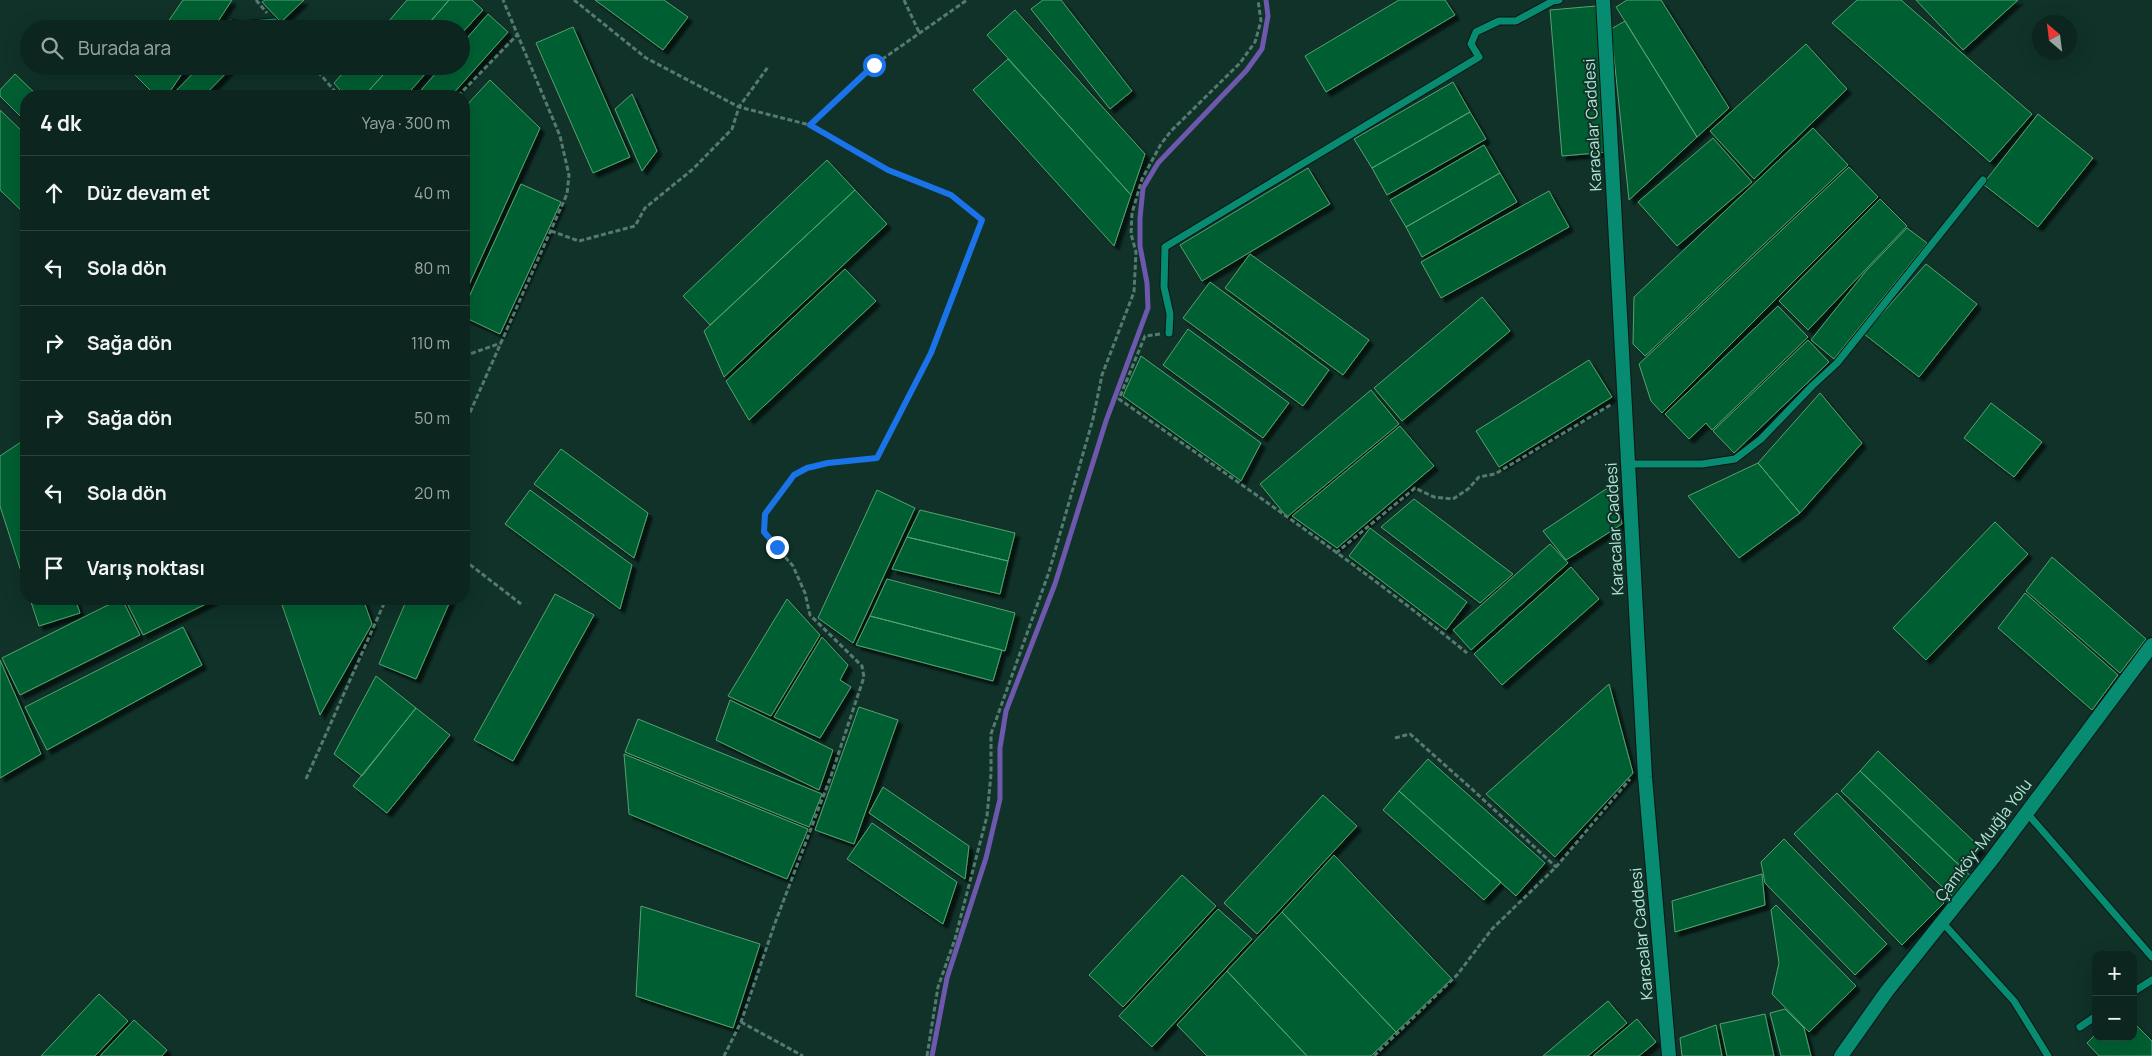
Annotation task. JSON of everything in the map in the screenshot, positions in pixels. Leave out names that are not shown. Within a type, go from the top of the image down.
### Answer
[{"type":"street","name":"Karacalar Caddesi","points":[[1603,0],[1623,398],[1645,761],[1669,1056]]},
{"type":"street","name":"Çamköy-Muığla Yolu","points":[[1841,1056],[1887,991],[2027,813],[2152,644]]},
{"type":"lane","points":[[1169,333],[1170,314],[1164,287],[1165,247],[1479,57],[1471,44],[1476,32],[1499,21],[1516,21],[1553,1],[1559,0]]},
{"type":"lane","points":[[1628,464],[1702,464],[1735,459],[1761,439],[1812,386],[1837,364],[1983,180]]},
{"type":"lane","points":[[2027,813],[2152,957]]},
{"type":"lane","points":[[1942,922],[2014,1001],[2048,1056]]},
{"type":"lane","points":[[2137,989],[2152,980]]},
{"type":"lane","points":[[2080,1027],[2092,1019]]},
{"type":"path","points":[[470,413],[567,194],[569,174],[560,136],[503,0]]},
{"type":"path","points":[[574,0],[646,58],[739,107],[810,125],[888,170],[951,195],[982,220],[931,353],[877,458],[828,463],[807,468],[794,475],[765,514],[764,532],[792,566],[805,593],[810,615],[862,666],[864,677],[831,776],[775,923],[741,1022],[724,1056]]},
{"type":"path","points":[[904,0],[919,32]]},
{"type":"path","points":[[810,125],[874,65],[919,32],[968,0]]},
{"type":"path","points":[[927,1056],[938,987],[954,939],[987,816],[991,774],[991,734],[1049,572],[1093,419],[1102,375],[1134,292],[1136,252],[1131,234],[1132,213],[1142,179],[1161,144],[1171,131],[1240,63],[1255,42],[1261,21],[1258,0]]},
{"type":"path","points":[[464,90],[518,35]]},
{"type":"path","points":[[551,231],[579,241],[635,226],[645,208],[700,162],[732,129],[739,107],[768,67]]},
{"type":"path","points":[[321,75],[334,90]]},
{"type":"path","points":[[1169,333],[1145,336],[1119,399],[1336,553],[1432,624],[1467,653]]},
{"type":"path","points":[[470,354],[502,342]]},
{"type":"path","points":[[1336,553],[1415,488],[1434,496],[1453,499],[1468,489],[1479,476],[1495,474],[1623,398]]},
{"type":"path","points":[[470,565],[521,604]]},
{"type":"path","points":[[306,779],[383,605]]},
{"type":"path","points":[[1395,738],[1410,734],[1556,867]]},
{"type":"path","points":[[1374,1056],[1457,975],[1492,929],[1556,867],[1645,761]]},
{"type":"path","points":[[741,1022],[803,1056]]},
{"type":"building","points":[[183,0],[232,0],[219,20],[169,20]]},
{"type":"building","points":[[265,0],[304,0],[283,20],[279,20],[262,2]]},
{"type":"building","points":[[407,0],[449,0],[432,20],[390,20]]},
{"type":"building","points":[[449,0],[472,0],[483,10],[470,24],[470,20],[432,20]]},
{"type":"building","points":[[595,0],[664,0],[688,17],[663,50]]},
{"type":"building","points":[[1043,0],[1061,0],[1132,91],[1110,109],[1031,9]]},
{"type":"building","points":[[1399,0],[1445,0],[1455,15],[1326,92],[1305,56]]},
{"type":"building","points":[[1627,0],[1661,0],[1729,108],[1697,137],[1616,7]]},
{"type":"building","points":[[1857,0],[1901,0],[2032,114],[1990,162],[1832,23]]},
{"type":"building","points":[[1916,0],[2018,0],[1963,50]]},
{"type":"building","points":[[1596,6],[1608,152],[1562,156],[1550,10]]},
{"type":"building","points":[[1015,10],[1145,154],[1131,195],[987,35]]},
{"type":"building","points":[[488,14],[508,32],[470,75],[470,35]]},
{"type":"building","points":[[1625,21],[1697,137],[1629,200],[1611,29]]},
{"type":"building","points":[[573,27],[630,157],[593,173],[536,43]]},
{"type":"building","points":[[1806,44],[1847,89],[1754,179],[1710,131]]},
{"type":"building","points":[[1008,59],[1131,195],[1114,246],[973,90]]},
{"type":"building","points":[[15,74],[32,90],[20,90],[20,116],[0,96],[0,90]]},
{"type":"building","points":[[135,75],[181,75],[171,90],[150,90]]},
{"type":"building","points":[[191,75],[224,75],[210,90],[177,90]]},
{"type":"building","points":[[341,75],[383,75],[369,90],[340,90],[334,83]]},
{"type":"building","points":[[383,75],[424,75],[411,90],[369,90]]},
{"type":"building","points":[[434,75],[470,75],[456,90],[421,90]]},
{"type":"building","points":[[490,80],[540,128],[470,283],[470,102]]},
{"type":"building","points":[[1453,82],[1470,112],[1372,168],[1354,139]]},
{"type":"building","points":[[632,94],[657,151],[642,171],[615,109]]},
{"type":"building","points":[[0,110],[20,129],[20,209],[0,190]]},
{"type":"building","points":[[1470,112],[1486,139],[1387,195],[1372,168]]},
{"type":"building","points":[[2038,114],[2093,158],[2038,227],[1983,184]]},
{"type":"building","points":[[1813,128],[1848,165],[1645,356],[1633,344],[1634,297]]},
{"type":"building","points":[[1713,138],[1752,182],[1677,246],[1638,202]]},
{"type":"building","points":[[1484,145],[1500,173],[1406,227],[1390,200]]},
{"type":"building","points":[[827,160],[855,190],[710,325],[683,296]]},
{"type":"building","points":[[1849,167],[1878,197],[1662,413],[1651,401],[1639,364]]},
{"type":"building","points":[[1308,168],[1330,204],[1202,281],[1180,245]]},
{"type":"building","points":[[1500,173],[1517,202],[1422,257],[1406,227]]},
{"type":"building","points":[[521,184],[561,202],[500,334],[470,320],[470,295]]},
{"type":"building","points":[[855,190],[887,224],[724,377],[704,331]]},
{"type":"building","points":[[1549,191],[1569,227],[1441,298],[1421,262]]},
{"type":"building","points":[[1880,199],[1907,226],[1808,330],[1779,301]]},
{"type":"building","points":[[1907,228],[1927,243],[1834,359],[1811,340],[1866,271]]},
{"type":"building","points":[[1250,254],[1369,340],[1343,375],[1225,288]]},
{"type":"building","points":[[1926,264],[1977,304],[1919,377],[1864,334]]},
{"type":"building","points":[[845,269],[876,301],[749,420],[726,381]]},
{"type":"building","points":[[1210,282],[1329,370],[1303,406],[1183,318]]},
{"type":"building","points":[[1482,297],[1510,331],[1402,421],[1374,388]]},
{"type":"building","points":[[1778,306],[1808,337],[1712,430],[1706,423],[1689,439],[1665,414]]},
{"type":"building","points":[[1188,329],[1289,403],[1263,438],[1163,365]]},
{"type":"building","points":[[1808,340],[1829,362],[1734,453],[1713,431]]},
{"type":"building","points":[[1141,356],[1261,443],[1241,481],[1123,396]]},
{"type":"building","points":[[1589,360],[1612,397],[1499,467],[1476,431]]},
{"type":"building","points":[[1371,390],[1399,424],[1287,517],[1260,484]]},
{"type":"building","points":[[1820,393],[1862,443],[1800,513],[1758,463]]},
{"type":"building","points":[[1991,403],[2042,442],[2014,477],[1964,438]]},
{"type":"building","points":[[1400,426],[1434,466],[1337,548],[1292,516]]},
{"type":"building","points":[[20,443],[20,568],[0,506],[0,456]]},
{"type":"building","points":[[561,449],[648,513],[634,558],[534,484]]},
{"type":"building","points":[[1758,463],[1800,513],[1739,558],[1688,496]]},
{"type":"building","points":[[1612,485],[1622,524],[1566,560],[1543,531]]},
{"type":"building","points":[[530,490],[632,565],[620,609],[505,524]]},
{"type":"building","points":[[877,490],[915,508],[853,643],[818,618]]},
{"type":"building","points":[[1414,499],[1513,574],[1480,603],[1381,527]]},
{"type":"building","points":[[920,510],[1015,533],[1008,561],[907,537]]},
{"type":"building","points":[[1995,522],[2028,554],[1926,660],[1893,628]]},
{"type":"building","points":[[1370,528],[1467,602],[1446,630],[1349,556]]},
{"type":"building","points":[[907,537],[1008,561],[1000,594],[892,569]]},
{"type":"building","points":[[1550,544],[1568,563],[1471,650],[1453,630]]},
{"type":"building","points":[[2052,557],[2146,639],[2120,673],[2026,591]]},
{"type":"building","points":[[1571,567],[1599,599],[1502,685],[1474,654]]},
{"type":"building","points":[[887,579],[1015,613],[1005,651],[870,616]]},
{"type":"building","points":[[2025,593],[2118,675],[2092,710],[1998,628]]},
{"type":"building","points":[[555,594],[594,615],[513,761],[474,740]]},
{"type":"building","points":[[787,599],[820,635],[771,716],[728,696]]},
{"type":"building","points":[[32,605],[77,605],[80,613],[39,626]]},
{"type":"building","points":[[108,605],[125,605],[140,635],[20,695],[2,658]]},
{"type":"building","points":[[128,605],[204,605],[143,635]]},
{"type":"building","points":[[282,605],[365,605],[372,624],[320,715]]},
{"type":"building","points":[[404,605],[448,605],[416,679],[379,664]]},
{"type":"building","points":[[870,616],[1002,650],[993,681],[856,645]]},
{"type":"building","points":[[183,627],[202,665],[47,750],[25,707]]},
{"type":"building","points":[[822,637],[848,665],[840,680],[851,687],[820,738],[774,717]]},
{"type":"building","points":[[0,660],[41,754],[0,778]]},
{"type":"building","points":[[376,676],[416,708],[362,776],[334,754]]},
{"type":"building","points":[[1609,684],[1633,773],[1555,857],[1486,794]]},
{"type":"building","points":[[730,700],[833,750],[819,790],[716,740]]},
{"type":"building","points":[[859,707],[898,720],[854,844],[815,830]]},
{"type":"building","points":[[416,708],[450,735],[387,813],[353,786]]},
{"type":"building","points":[[638,719],[822,794],[809,827],[625,752]]},
{"type":"building","points":[[1878,751],[1981,848],[1962,868],[1860,771]]},
{"type":"building","points":[[624,754],[808,829],[787,879],[629,814]]},
{"type":"building","points":[[1428,759],[1545,863],[1516,896],[1399,791]]},
{"type":"building","points":[[1860,771],[1972,877],[1953,897],[1841,791]]},
{"type":"building","points":[[883,787],[969,846],[965,879],[869,813]]},
{"type":"building","points":[[1399,791],[1501,882],[1484,900],[1383,810]]},
{"type":"building","points":[[1837,793],[1944,903],[1902,945],[1794,834]]},
{"type":"building","points":[[1323,795],[1357,826],[1257,934],[1224,903]]},
{"type":"building","points":[[872,823],[957,882],[943,924],[847,859]]},
{"type":"building","points":[[1784,839],[1887,944],[1855,975],[1765,883],[1761,862]]},
{"type":"building","points":[[1334,855],[1452,979],[1396,1032],[1282,912]]},
{"type":"building","points":[[1762,874],[1765,905],[1675,932],[1672,901]]},
{"type":"building","points":[[1182,875],[1216,906],[1123,1007],[1089,975]]},
{"type":"building","points":[[1776,905],[1856,986],[1809,1032],[1772,994],[1779,963],[1771,910]]},
{"type":"building","points":[[641,906],[760,944],[733,1028],[636,996]]},
{"type":"building","points":[[1218,909],[1252,939],[1152,1047],[1119,1016]]},
{"type":"building","points":[[1282,912],[1396,1032],[1371,1056],[1307,1056],[1227,971]]},
{"type":"building","points":[[1227,971],[1307,1056],[1207,1056],[1177,1025]]},
{"type":"building","points":[[99,994],[128,1021],[95,1056],[41,1056]]},
{"type":"building","points":[[1608,1001],[1627,1023],[1588,1056],[1543,1056]]},
{"type":"building","points":[[1785,1009],[1804,1028],[1811,1056],[1781,1056],[1770,1013]]},
{"type":"building","points":[[1765,1014],[1774,1056],[1727,1056],[1720,1024]]},
{"type":"building","points":[[1637,1019],[1656,1042],[1639,1056],[1593,1056]]},
{"type":"building","points":[[134,1020],[167,1050],[162,1056],[100,1056]]},
{"type":"building","points":[[1716,1025],[1722,1056],[1682,1056],[1680,1038]]},
{"type":"building","points":[[2137,1026],[2152,1041],[2152,1056],[2099,1056],[2087,1043],[2092,1038],[2092,1041],[2137,1041]]},
{"type":"waterway","points":[[932,1056],[947,978],[986,858],[1000,799],[1000,748],[1006,711],[1055,584],[1106,421],[1148,308],[1147,283],[1140,246],[1143,188],[1158,163],[1246,71],[1262,49],[1268,16],[1266,0]]},
{"type":"route","points":[[777,547],[764,532],[765,514],[794,475],[807,468],[828,463],[877,458],[931,353],[982,220],[951,195],[888,170],[810,125],[874,65]]}]
